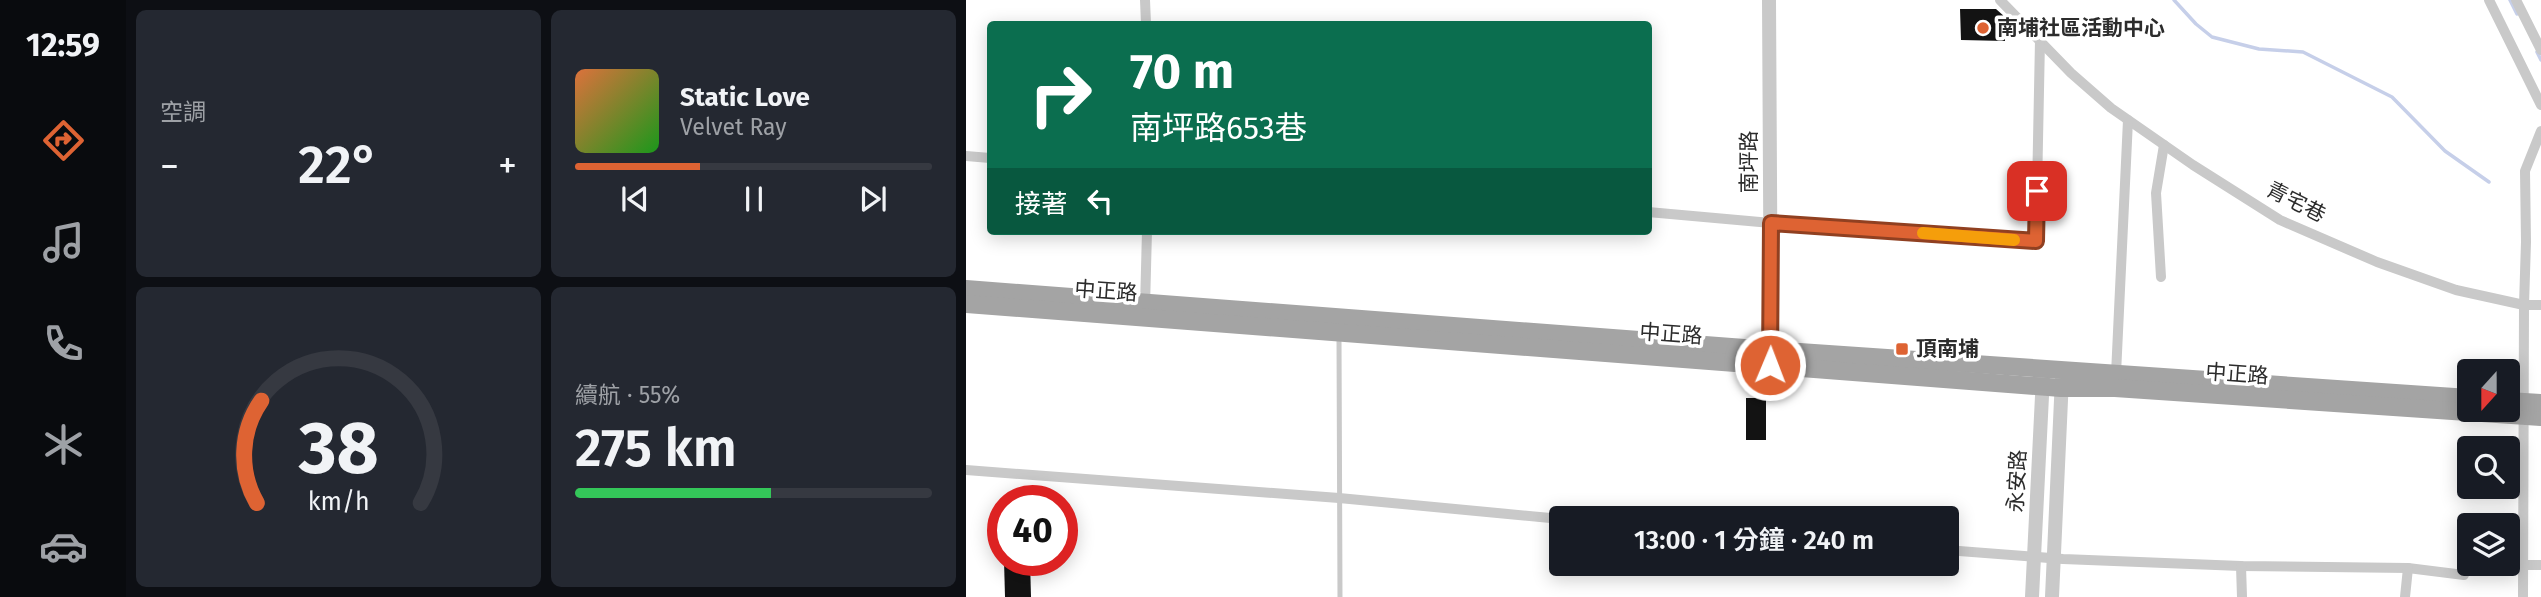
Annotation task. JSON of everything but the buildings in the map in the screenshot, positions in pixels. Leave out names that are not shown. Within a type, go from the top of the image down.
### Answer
[{"type":"main road","name":"中正路","points":[[966,289],[1145,310]]},
{"type":"main road","name":"中正路","points":[[966,304],[1145,310],[1339,324],[2049,380],[2115,388],[2524,405],[2541,418]]},
{"type":"main road","name":"中正路","points":[[2049,380],[2064,369],[2457,397]]},
{"type":"street","points":[[1145,0],[1146,21]]},
{"type":"street","name":"南坪路","points":[[1769,0],[1771,358]]},
{"type":"street","name":"青宅巷","points":[[2000,0],[2071,73],[2127,120],[2280,220],[2376,262],[2456,290],[2524,305],[2541,304]]},
{"type":"street","points":[[2489,0],[2541,105]]},
{"type":"street","points":[[2516,0],[2541,50]]},
{"type":"street","points":[[1652,212],[2036,241],[2040,40]]},
{"type":"street","points":[[2116,374],[2127,120]]},
{"type":"street","points":[[2523,597],[2525,172],[2541,131]]},
{"type":"street","points":[[2161,276],[2156,193],[2164,145]]},
{"type":"street","points":[[966,156],[987,158]]},
{"type":"street","points":[[1145,310],[1147,235]]},
{"type":"street","name":"永安路","points":[[2032,597],[2049,380]]},
{"type":"street","name":"永安路","points":[[2049,380],[2054,558],[2052,597]]},
{"type":"street","points":[[966,470],[1339,498],[1549,518]]},
{"type":"street","points":[[1959,551],[2241,566],[2408,568],[2464,575],[2464,565],[2541,565]]},
{"type":"street","points":[[2241,566],[2242,597]]},
{"type":"street","points":[[2405,597],[2408,568]]},
{"type":"lane","points":[[1339,324],[1340,597]]},
{"type":"waterway","points":[[2174,0],[2212,37],[2259,49],[2303,52],[2392,97],[2445,151],[2489,182]]},
{"type":"waterway","points":[[2510,0],[2517,14]]},
{"type":"waterway","points":[[2537,52],[2541,60]]},
{"type":"slow traffic","points":[[1923,233],[2014,240]]},
{"type":"place","name":"南埔社區活動中心","points":[[1983,28]]},
{"type":"place","name":"頂南埔","points":[[1902,349]]},
{"type":"route","points":[[1770,365],[1771,223],[2036,241],[2037,191]]}]
